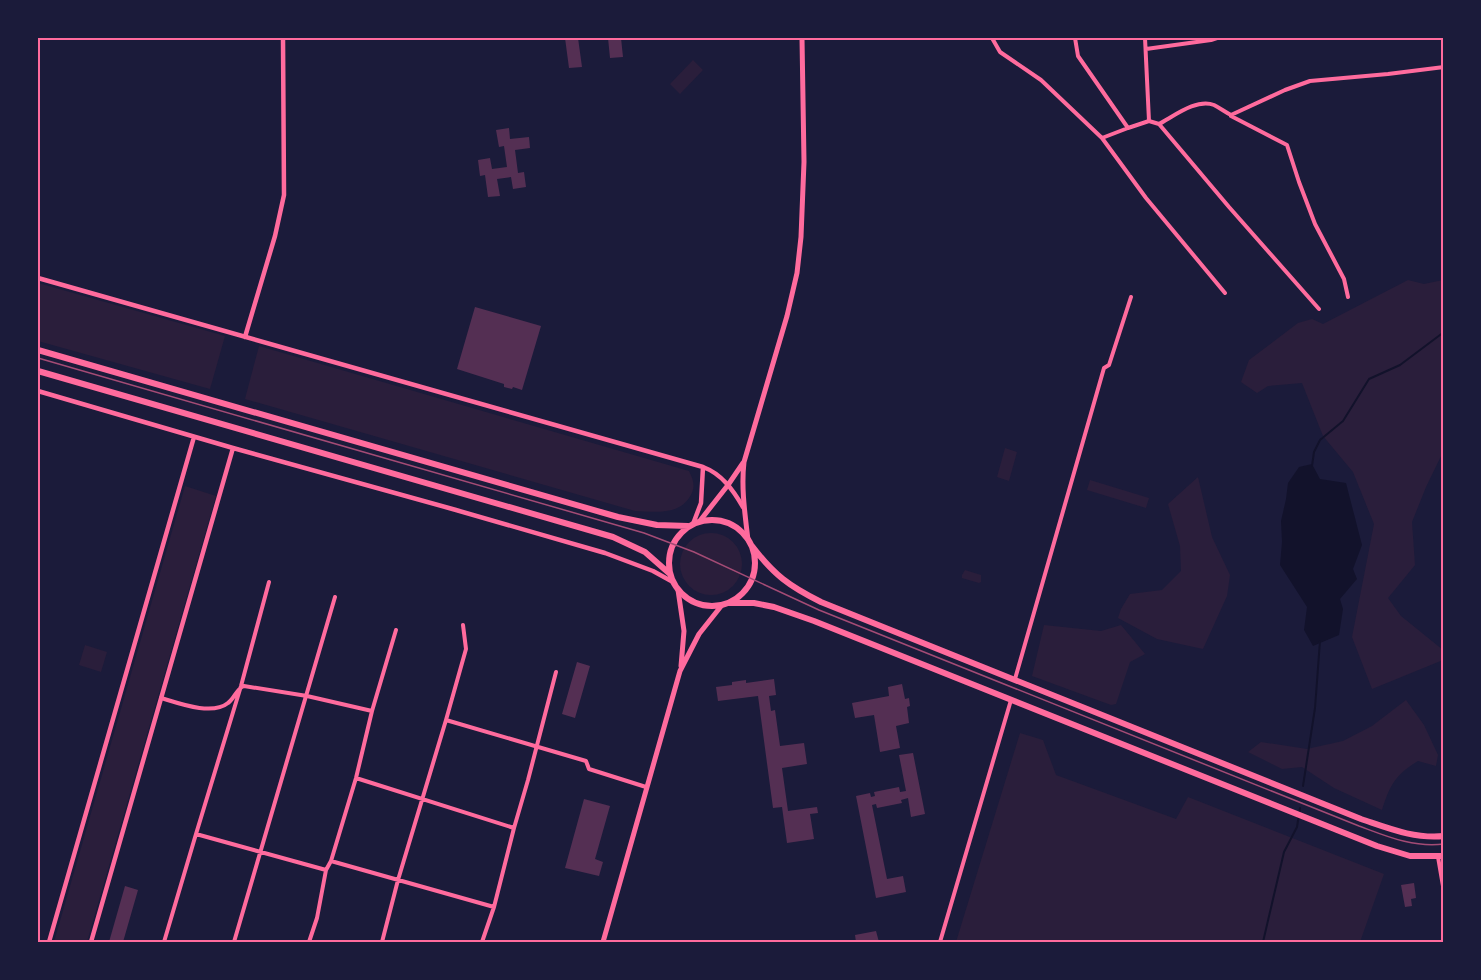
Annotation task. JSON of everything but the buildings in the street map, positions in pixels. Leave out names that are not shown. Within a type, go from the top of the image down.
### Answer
[{"type":"main road","points":[[680,671],[699,634],[725,604],[741,595],[752,579],[755,563],[744,508],[744,462],[787,316],[801,237],[804,162],[802,38]]},
{"type":"main road","points":[[38,350],[618,517],[657,525],[694,524],[708,520],[727,522],[750,543],[777,576],[802,593],[821,602],[1361,819],[1411,835],[1443,836]]},
{"type":"main road","points":[[38,371],[613,537],[645,552],[670,574]]},
{"type":"main road","points":[[744,462],[728,485],[694,524],[677,537],[671,548],[670,574],[678,590],[690,601],[714,606],[754,603],[814,621],[1362,841],[1410,856],[1441,857]]},
{"type":"main road","points":[[603,942],[680,671],[684,631],[678,590]]},
{"type":"street","points":[[245,337],[275,236],[284,195],[283,38]]},
{"type":"street","points":[[992,38],[1000,52],[1041,80],[1102,138],[1146,198],[1225,293]]},
{"type":"street","points":[[1075,38],[1078,56],[1128,128]]},
{"type":"street","points":[[1144,38],[1149,122]]},
{"type":"street","points":[[1146,49],[1217,38]]},
{"type":"street","points":[[1231,115],[1310,81],[1443,67]]},
{"type":"street","points":[[1159,124],[1194,105],[1205,103],[1215,105],[1287,145],[1315,224],[1344,279],[1348,297]]},
{"type":"street","points":[[1102,138],[1149,122],[1159,124],[1318,309]]},
{"type":"street","points":[[38,278],[703,467],[721,477],[744,508]]},
{"type":"street","points":[[1015,680],[1104,368],[1109,365],[1131,297]]},
{"type":"street","points":[[38,391],[604,553],[653,571],[673,582]]},
{"type":"street","points":[[49,942],[195,437]]},
{"type":"street","points":[[91,942],[233,448]]},
{"type":"street","points":[[694,524],[701,503],[703,467]]},
{"type":"street","points":[[164,942],[241,686],[269,582]]},
{"type":"street","points":[[234,942],[335,597]]},
{"type":"street","points":[[382,942],[466,649],[463,626]]},
{"type":"street","points":[[309,942],[317,918],[326,870],[331,861],[356,778],[372,711],[396,630]]},
{"type":"street","points":[[482,942],[494,907],[556,672]]},
{"type":"street","points":[[161,698],[196,708],[211,709],[229,703],[241,686]]},
{"type":"street","points":[[241,686],[307,696],[372,711]]},
{"type":"street","points":[[940,942],[1011,700]]},
{"type":"street","points":[[446,720],[586,762],[589,769],[646,787]]},
{"type":"street","points":[[356,778],[514,828]]},
{"type":"street","points":[[196,834],[326,870]]},
{"type":"street","points":[[1441,857],[1443,892]]},
{"type":"street","points":[[331,861],[494,907]]},
{"type":"shaded area","points":[[693,60],[703,70],[680,94],[670,84]]},
{"type":"shaded area","points":[[1408,280],[1424,284],[1443,280],[1443,452],[1412,522],[1415,565],[1388,598],[1401,616],[1443,650],[1443,660],[1372,689],[1352,637],[1374,524],[1353,472],[1323,436],[1302,383],[1268,386],[1257,393],[1241,382],[1249,360],[1298,323],[1312,319],[1323,324]]},
{"type":"shaded area","points":[[38,283],[225,336],[210,389],[38,341]]},
{"type":"shaded area","points":[[259,346],[689,471],[693,481],[693,491],[684,503],[672,510],[635,511],[245,399]]},
{"type":"shaded area","points":[[1005,448],[1017,452],[1009,481],[997,477]]},
{"type":"shaded area","points":[[1312,464],[1320,479],[1346,483],[1362,545],[1353,569],[1357,579],[1340,599],[1343,609],[1339,635],[1313,646],[1304,630],[1307,607],[1280,565],[1281,521],[1288,483],[1299,467]]},
{"type":"shaded area","points":[[1198,477],[1212,537],[1230,575],[1227,596],[1203,649],[1157,639],[1118,618],[1130,594],[1162,590],[1181,571],[1180,546],[1168,504]]},
{"type":"shaded area","points":[[1090,480],[1149,498],[1146,508],[1087,490]]},
{"type":"shaded area","points":[[185,486],[216,496],[87,942],[54,942]]},
{"type":"shaded area","points":[[711,533],[733,542],[742,564],[733,586],[711,595],[689,586],[680,564],[689,542]]},
{"type":"shaded area","points":[[965,570],[981,575],[981,582],[962,578]]},
{"type":"shaded area","points":[[1044,625],[1101,631],[1121,625],[1145,654],[1130,662],[1116,704],[1111,705],[1032,676]]},
{"type":"shaded area","points":[[85,645],[107,652],[101,672],[79,665]]},
{"type":"shaded area","points":[[1406,700],[1424,725],[1438,755],[1436,766],[1418,761],[1404,771],[1391,787],[1382,810],[1334,788],[1302,767],[1282,769],[1248,752],[1261,742],[1307,749],[1343,741],[1372,726]]},
{"type":"shaded area","points":[[1020,733],[1043,740],[1056,775],[1176,819],[1188,797],[1384,874],[1360,942],[956,942]]},
{"type":"waterway","points":[[1312,466],[1314,452],[1320,440],[1343,421],[1369,379],[1400,365],[1444,332]]},
{"type":"waterway","points":[[1303,786],[1315,708],[1320,641]]},
{"type":"waterway","points":[[1263,942],[1284,852],[1297,827],[1300,808]]},
{"type":"tram line","points":[[38,358],[644,533],[694,552],[819,610],[1359,826],[1411,843],[1444,844]]}]
